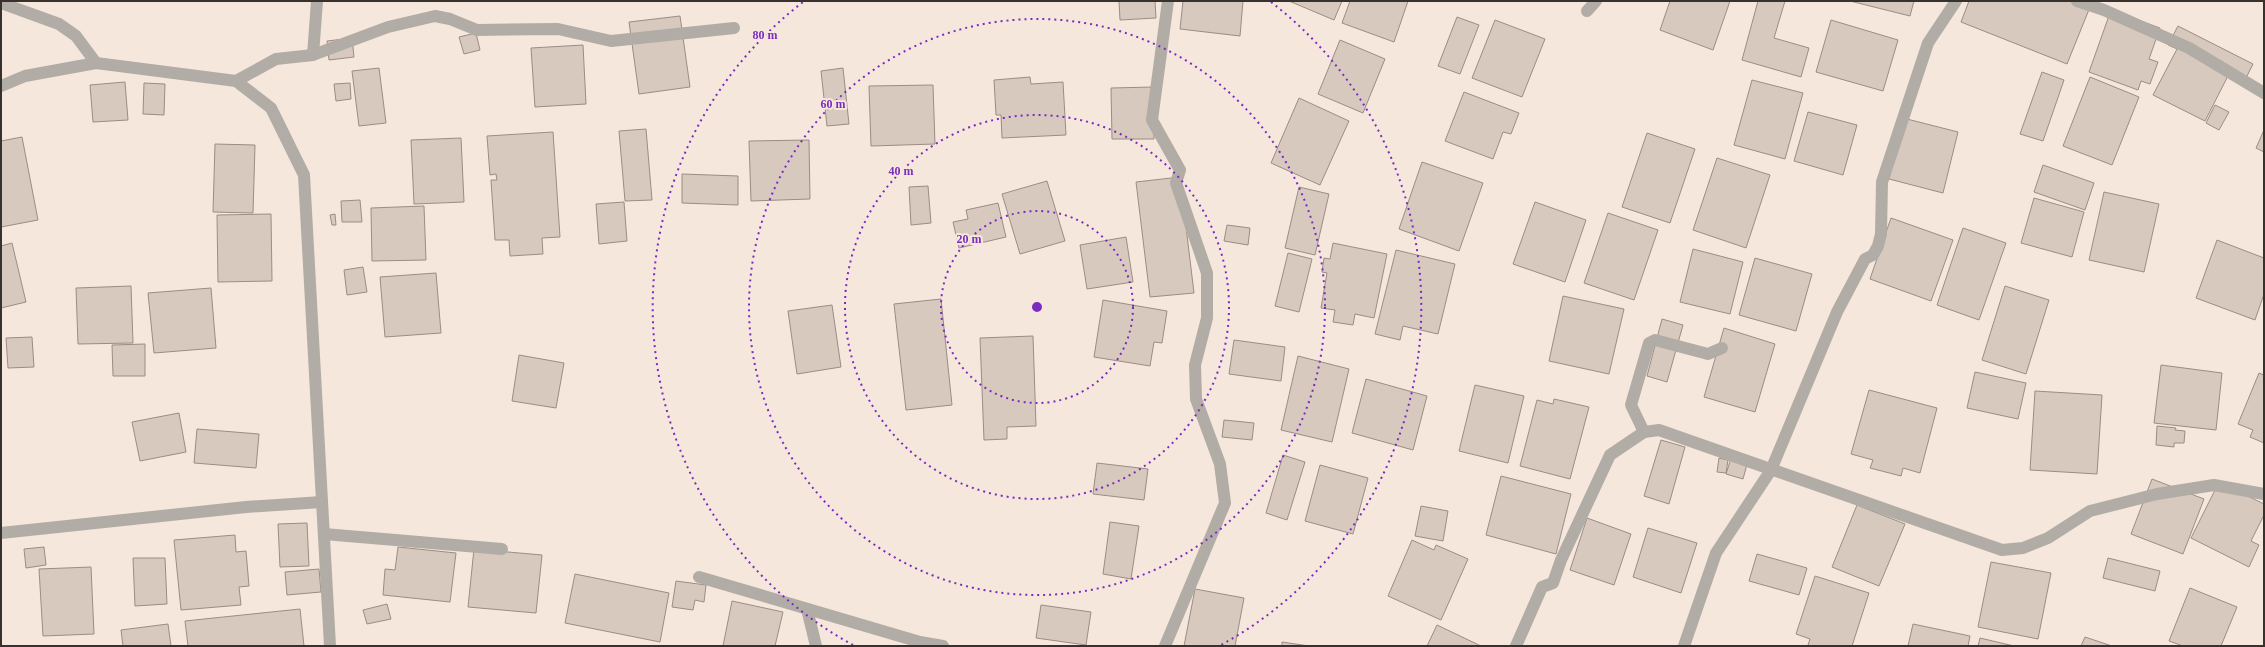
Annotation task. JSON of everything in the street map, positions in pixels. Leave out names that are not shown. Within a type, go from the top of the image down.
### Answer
[{"type":"street","points":[[313,55],[317,1]]},
{"type":"street","points":[[1165,646],[1225,503],[1220,464],[1196,399],[1195,365],[1207,318],[1207,273],[1176,183],[1180,170],[1152,120],[1168,1]]},
{"type":"street","points":[[1587,11],[1596,1]]},
{"type":"street","points":[[1684,646],[1716,553],[1771,470],[1837,312],[1865,259],[1873,255],[1878,246],[1880,234],[1882,182],[1919,75],[1928,43],[1956,1]]},
{"type":"street","points":[[2077,1],[2104,10],[2189,48],[2264,92]]},
{"type":"street","points":[[1,3],[59,24],[76,36],[96,63]]},
{"type":"street","points":[[236,81],[276,59],[313,55],[388,27],[435,16],[450,19],[476,30],[558,29],[611,41],[734,28]]},
{"type":"street","points":[[1,86],[25,76],[96,63],[236,81],[271,108],[304,175],[330,646]]},
{"type":"street","points":[[1644,432],[1631,405],[1649,343],[1655,340],[1708,354],[1722,348]]},
{"type":"street","points":[[1516,646],[1542,587],[1553,583],[1561,560],[1610,454],[1644,432],[1659,430],[2002,550],[2023,548],[2048,538],[2090,511],[2158,494],[2214,485],[2264,494]]},
{"type":"street","points":[[1,533],[246,507],[322,502]]},
{"type":"street","points":[[324,534],[502,549]]},
{"type":"street","points":[[699,577],[920,642],[942,646]]},
{"type":"street","points":[[807,609],[816,646]]},
{"type":"building","points":[[1119,1],[1155,1],[1156,18],[1120,20]]},
{"type":"building","points":[[1183,1],[1243,1],[1240,36],[1180,29]]},
{"type":"building","points":[[1289,1],[1342,1],[1334,20]]},
{"type":"building","points":[[1350,1],[1408,1],[1394,42],[1342,23]]},
{"type":"building","points":[[1670,1],[1730,1],[1713,50],[1660,30]]},
{"type":"building","points":[[1758,1],[1785,1],[1774,38],[1809,48],[1801,77],[1742,60]]},
{"type":"building","points":[[1850,1],[1914,1],[1910,16]]},
{"type":"building","points":[[1969,1],[2075,1],[2090,7],[2067,64],[1961,22]]},
{"type":"building","points":[[2111,10],[2160,28],[2149,59],[2158,62],[2150,84],[2141,81],[2138,90],[2089,72]]},
{"type":"building","points":[[680,16],[690,87],[639,94],[629,22]]},
{"type":"building","points":[[1457,17],[1479,25],[1460,74],[1438,66]]},
{"type":"building","points":[[1495,20],[1545,39],[1522,97],[1472,78]]},
{"type":"building","points":[[1831,20],[1898,40],[1883,91],[1816,72]]},
{"type":"building","points":[[2178,26],[2253,64],[2246,78],[2231,70],[2205,121],[2153,95],[2177,49],[2168,45]]},
{"type":"building","points":[[476,33],[480,50],[464,54],[459,37]]},
{"type":"building","points":[[352,38],[354,57],[329,60],[327,41]]},
{"type":"building","points":[[1340,40],[1385,59],[1363,113],[1318,94]]},
{"type":"building","points":[[583,45],[586,104],[535,107],[531,48]]},
{"type":"building","points":[[379,68],[386,123],[359,126],[352,71]]},
{"type":"building","points":[[843,68],[849,124],[827,126],[821,71]]},
{"type":"building","points":[[2042,72],[2064,80],[2043,141],[2020,134]]},
{"type":"building","points":[[1030,77],[1031,84],[1063,82],[1066,135],[1002,138],[1001,115],[996,115],[994,80]]},
{"type":"building","points":[[2090,77],[2139,97],[2112,165],[2063,146]]},
{"type":"building","points":[[1752,80],[1803,93],[1785,159],[1734,145]]},
{"type":"building","points":[[125,82],[128,120],[93,122],[90,85]]},
{"type":"building","points":[[144,83],[165,84],[164,115],[143,114]]},
{"type":"building","points":[[350,83],[351,99],[336,101],[334,84]]},
{"type":"building","points":[[933,85],[935,144],[871,146],[869,86]]},
{"type":"building","points":[[1153,87],[1154,139],[1112,139],[1111,88]]},
{"type":"building","points":[[1464,92],[1519,113],[1511,134],[1503,132],[1493,159],[1445,141]]},
{"type":"building","points":[[1299,98],[1349,121],[1320,185],[1271,163]]},
{"type":"building","points":[[2215,105],[2229,112],[2219,130],[2206,123]]},
{"type":"building","points":[[1808,112],[1857,125],[1843,175],[1794,161]]},
{"type":"building","points":[[1903,118],[1958,132],[1943,193],[1889,179]]},
{"type":"building","points":[[646,129],[652,200],[625,201],[619,131]]},
{"type":"building","points":[[2264,130],[2264,152],[2256,148]]},
{"type":"building","points":[[553,132],[560,237],[542,238],[543,254],[510,256],[509,240],[495,240],[491,180],[497,180],[496,174],[490,175],[487,136]]},
{"type":"building","points":[[1647,133],[1695,149],[1670,223],[1622,207]]},
{"type":"building","points":[[22,137],[38,220],[1,227],[1,141]]},
{"type":"building","points":[[461,138],[464,202],[414,204],[411,140]]},
{"type":"building","points":[[809,140],[810,199],[751,201],[749,141]]},
{"type":"building","points":[[215,144],[255,145],[253,213],[213,212]]},
{"type":"building","points":[[1717,158],[1770,175],[1746,248],[1693,230]]},
{"type":"building","points":[[1422,162],[1483,183],[1459,251],[1399,229]]},
{"type":"building","points":[[2043,165],[2094,183],[2085,210],[2034,192]]},
{"type":"building","points":[[682,174],[738,176],[738,205],[682,203]]},
{"type":"building","points":[[1180,177],[1194,293],[1150,297],[1136,182]]},
{"type":"building","points":[[1047,181],[1065,241],[1020,254],[1002,194]]},
{"type":"building","points":[[928,186],[931,223],[911,225],[909,187]]},
{"type":"building","points":[[1299,187],[1329,194],[1315,255],[1285,248]]},
{"type":"building","points":[[2104,192],[2159,204],[2144,272],[2089,260]]},
{"type":"building","points":[[2034,198],[2084,212],[2072,257],[2021,243]]},
{"type":"building","points":[[360,200],[362,222],[342,222],[341,201]]},
{"type":"building","points":[[624,202],[627,241],[599,244],[596,204]]},
{"type":"building","points":[[1535,202],[1586,220],[1565,282],[1513,264]]},
{"type":"building","points":[[998,203],[1006,237],[959,248],[953,222],[968,219],[966,210]]},
{"type":"building","points":[[424,206],[426,260],[372,261],[371,208]]},
{"type":"building","points":[[1608,213],[1658,230],[1634,300],[1584,283]]},
{"type":"building","points":[[271,214],[272,281],[218,282],[217,215]]},
{"type":"building","points":[[335,214],[336,225],[332,225],[330,215]]},
{"type":"building","points":[[1891,218],[1953,240],[1931,301],[1870,279]]},
{"type":"building","points":[[1227,225],[1250,228],[1248,245],[1224,241]]},
{"type":"building","points":[[1963,228],[2006,243],[1979,320],[1937,305]]},
{"type":"building","points":[[1126,237],[1133,282],[1087,289],[1080,245]]},
{"type":"building","points":[[2217,240],[2264,258],[2264,294],[2255,320],[2196,298]]},
{"type":"building","points":[[12,243],[26,302],[1,308],[1,246]]},
{"type":"building","points":[[1333,243],[1387,254],[1374,318],[1355,314],[1353,325],[1333,322],[1335,310],[1321,308],[1327,273],[1322,272],[1324,258],[1330,259]]},
{"type":"building","points":[[1693,249],[1743,262],[1730,314],[1680,302]]},
{"type":"building","points":[[1396,250],[1455,264],[1438,334],[1403,326],[1400,340],[1375,334]]},
{"type":"building","points":[[1288,253],[1312,259],[1299,312],[1275,306]]},
{"type":"building","points":[[1755,258],[1812,274],[1796,331],[1739,315]]},
{"type":"building","points":[[363,267],[367,292],[347,295],[344,270]]},
{"type":"building","points":[[436,273],[441,333],[385,337],[380,277]]},
{"type":"building","points":[[131,286],[133,343],[78,344],[76,288]]},
{"type":"building","points":[[2005,286],[2049,300],[2026,374],[1982,360]]},
{"type":"building","points":[[211,288],[216,348],[154,353],[148,293]]},
{"type":"building","points":[[1563,296],[1624,309],[1609,374],[1549,361]]},
{"type":"building","points":[[941,299],[952,405],[906,410],[894,304]]},
{"type":"building","points":[[1103,300],[1167,311],[1162,343],[1154,342],[1150,366],[1094,357]]},
{"type":"building","points":[[832,305],[841,367],[797,374],[788,311]]},
{"type":"building","points":[[1662,319],[1683,325],[1667,382],[1647,376]]},
{"type":"building","points":[[1724,328],[1775,344],[1755,412],[1704,397]]},
{"type":"building","points":[[1033,336],[1036,426],[1007,427],[1007,439],[984,440],[980,338]]},
{"type":"building","points":[[32,337],[34,367],[8,368],[6,338]]},
{"type":"building","points":[[1234,340],[1285,347],[1281,381],[1229,374]]},
{"type":"building","points":[[145,344],[145,376],[113,376],[112,345]]},
{"type":"building","points":[[519,355],[564,363],[556,408],[512,401]]},
{"type":"building","points":[[1298,356],[1349,369],[1332,442],[1281,430]]},
{"type":"building","points":[[2161,365],[2222,373],[2216,430],[2154,423]]},
{"type":"building","points":[[1975,372],[2026,383],[2018,419],[1967,408]]},
{"type":"building","points":[[2259,373],[2264,375],[2264,443],[2250,437],[2253,430],[2238,424]]},
{"type":"building","points":[[1366,379],[1427,396],[1413,450],[1352,433]]},
{"type":"building","points":[[1475,385],[1524,396],[1508,463],[1459,451]]},
{"type":"building","points":[[1869,390],[1937,408],[1920,473],[1903,468],[1901,476],[1870,468],[1873,460],[1851,454]]},
{"type":"building","points":[[2035,391],[2102,395],[2097,474],[2030,470]]},
{"type":"building","points":[[1554,399],[1589,407],[1570,479],[1520,466],[1537,400],[1553,404]]},
{"type":"building","points":[[179,413],[186,452],[140,461],[132,422]]},
{"type":"building","points":[[1224,420],[1254,423],[1252,440],[1222,437]]},
{"type":"building","points":[[2157,426],[2176,428],[2175,430],[2185,431],[2184,443],[2174,443],[2174,447],[2156,445]]},
{"type":"building","points":[[197,429],[259,434],[256,468],[194,463]]},
{"type":"building","points":[[1661,440],[1685,447],[1669,504],[1644,496]]},
{"type":"building","points":[[1733,452],[1749,457],[1743,479],[1726,474]]},
{"type":"building","points":[[1283,455],[1305,462],[1287,520],[1266,513]]},
{"type":"building","points":[[1719,458],[1728,460],[1726,473],[1717,472]]},
{"type":"building","points":[[1097,463],[1148,469],[1144,500],[1093,494]]},
{"type":"building","points":[[1320,465],[1368,478],[1353,534],[1305,521]]},
{"type":"building","points":[[1501,476],[1571,494],[1556,554],[1486,535]]},
{"type":"building","points":[[2152,479],[2204,499],[2183,554],[2131,534]]},
{"type":"building","points":[[2219,482],[2264,504],[2264,515],[2251,541],[2259,545],[2249,567],[2191,538]]},
{"type":"building","points":[[1857,505],[1905,524],[1879,586],[1832,567]]},
{"type":"building","points":[[1421,506],[1448,511],[1443,541],[1415,536]]},
{"type":"building","points":[[1587,518],[1631,534],[1614,585],[1570,570]]},
{"type":"building","points":[[1110,522],[1139,526],[1131,579],[1103,574]]},
{"type":"building","points":[[307,523],[309,566],[280,567],[278,524]]},
{"type":"building","points":[[1648,528],[1697,543],[1681,593],[1633,577]]},
{"type":"building","points":[[235,535],[236,552],[246,551],[249,586],[239,587],[241,605],[181,610],[174,540]]},
{"type":"building","points":[[1412,540],[1434,550],[1436,545],[1468,559],[1441,620],[1388,596]]},
{"type":"building","points":[[44,547],[46,565],[26,568],[24,549]]},
{"type":"building","points":[[398,547],[456,553],[450,602],[383,595],[385,569],[395,570]]},
{"type":"building","points":[[474,549],[542,555],[536,613],[468,607]]},
{"type":"building","points":[[1757,554],[1807,568],[1799,595],[1749,581]]},
{"type":"building","points":[[133,558],[165,558],[167,604],[135,606]]},
{"type":"building","points":[[2108,558],[2160,571],[2155,591],[2103,578]]},
{"type":"building","points":[[1991,562],[2051,573],[2038,639],[1978,627]]},
{"type":"building","points":[[91,567],[94,634],[43,636],[39,569]]},
{"type":"building","points":[[319,569],[321,592],[287,595],[285,572]]},
{"type":"building","points":[[575,574],[669,593],[660,642],[565,623]]},
{"type":"building","points":[[1815,576],[1869,593],[1852,646],[1811,646],[1808,645],[1810,639],[1796,634]]},
{"type":"building","points":[[676,581],[706,585],[704,602],[695,600],[693,610],[672,607]]},
{"type":"building","points":[[2190,588],[2237,607],[2221,646],[2183,646],[2169,641]]},
{"type":"building","points":[[1195,589],[1244,598],[1235,646],[1184,646]]},
{"type":"building","points":[[732,601],[783,612],[775,646],[723,646]]},
{"type":"building","points":[[387,604],[391,619],[367,624],[363,610]]},
{"type":"building","points":[[1041,605],[1091,612],[1086,645],[1036,638]]},
{"type":"building","points":[[300,609],[304,646],[188,646],[185,621]]},
{"type":"building","points":[[168,624],[171,646],[123,646],[121,630]]},
{"type":"building","points":[[1913,624],[1970,636],[1968,646],[1908,646]]},
{"type":"building","points":[[1437,625],[1481,646],[1427,646]]},
{"type":"building","points":[[2085,637],[2112,646],[2081,646]]},
{"type":"building","points":[[1980,638],[2014,646],[1978,646]]},
{"type":"building","points":[[1282,642],[1309,646],[1282,646]]}]
